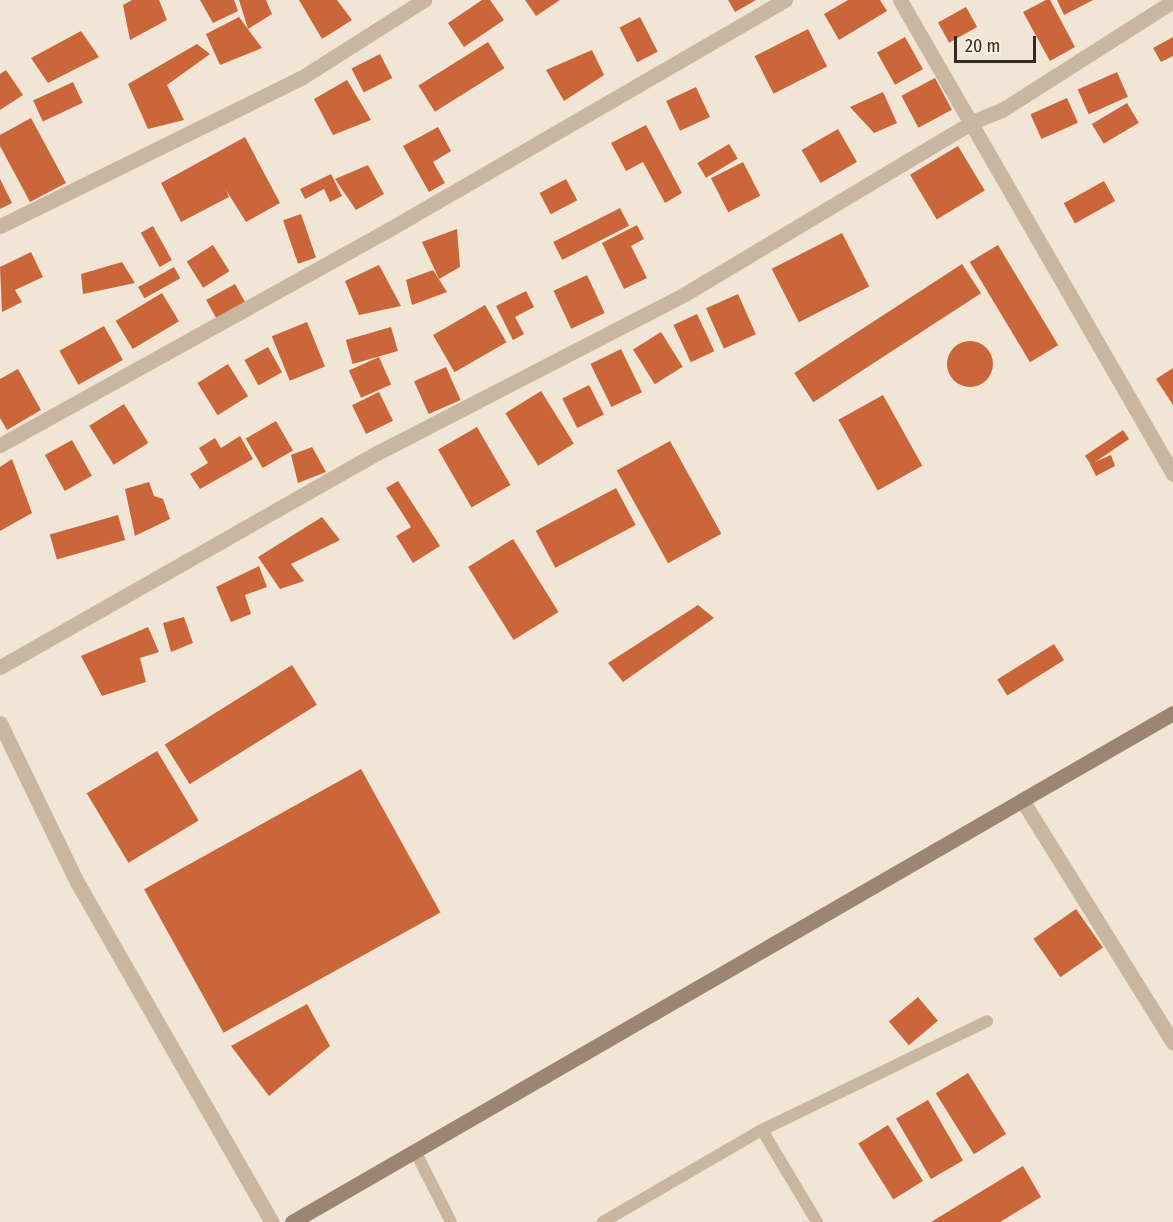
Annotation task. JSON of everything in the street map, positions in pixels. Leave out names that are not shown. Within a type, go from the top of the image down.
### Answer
[{"type":"main road","points":[[292,1222],[416,1153],[1173,713]]},
{"type":"street","points":[[0,226],[301,78],[424,0]]},
{"type":"street","points":[[0,445],[388,230],[785,0]]},
{"type":"street","points":[[900,0],[1173,474]]},
{"type":"street","points":[[0,667],[377,453],[685,294],[972,122],[1002,110],[1173,1]]},
{"type":"street","points":[[0,723],[77,882],[272,1222]]},
{"type":"street","points":[[1022,800],[1173,1042]]},
{"type":"lane","points":[[603,1222],[762,1130],[987,1021]]},
{"type":"lane","points":[[762,1130],[817,1222]]},
{"type":"lane","points":[[416,1153],[451,1222]]},
{"type":"building","points":[[132,0],[159,0],[167,20],[130,40],[123,5]]},
{"type":"building","points":[[200,0],[234,0],[238,11],[213,23]]},
{"type":"building","points":[[239,0],[266,0],[272,14],[248,29]]},
{"type":"building","points":[[299,0],[337,0],[352,20],[322,39]]},
{"type":"building","points":[[482,0],[490,0],[504,20],[464,47],[448,23]]},
{"type":"building","points":[[525,0],[560,0],[536,16]]},
{"type":"building","points":[[728,0],[756,0],[735,12]]},
{"type":"building","points":[[848,0],[880,0],[887,11],[839,40],[824,14]]},
{"type":"building","points":[[1050,0],[1075,47],[1050,61],[1023,12]]},
{"type":"building","points":[[1057,0],[1093,0],[1064,15]]},
{"type":"building","points":[[966,7],[977,27],[949,43],[938,23]]},
{"type":"building","points":[[239,17],[262,48],[220,65],[206,34]]},
{"type":"building","points":[[640,17],[658,52],[637,62],[620,27]]},
{"type":"building","points":[[808,29],[827,66],[774,94],[755,56]]},
{"type":"building","points":[[81,31],[99,57],[48,83],[31,58]]},
{"type":"building","points":[[905,37],[923,69],[895,85],[877,53]]},
{"type":"building","points":[[1173,37],[1173,56],[1161,62],[1153,48]]},
{"type":"building","points":[[488,42],[504,68],[435,112],[418,85]]},
{"type":"building","points":[[197,44],[210,54],[167,85],[184,120],[148,129],[128,84]]},
{"type":"building","points":[[592,50],[604,75],[564,101],[546,70]]},
{"type":"building","points":[[380,54],[392,78],[364,93],[351,69]]},
{"type":"building","points":[[6,70],[23,95],[0,110],[0,74]]},
{"type":"building","points":[[1117,72],[1128,97],[1089,114],[1078,89]]},
{"type":"building","points":[[935,78],[952,110],[918,128],[901,96]]},
{"type":"building","points":[[347,80],[371,120],[333,135],[314,99]]},
{"type":"building","points":[[73,82],[83,103],[43,121],[33,101]]},
{"type":"building","points":[[696,87],[710,117],[680,131],[666,101]]},
{"type":"building","points":[[883,92],[897,123],[874,133],[850,107]]},
{"type":"building","points":[[1067,98],[1078,123],[1041,139],[1030,114]]},
{"type":"building","points":[[1127,103],[1139,123],[1104,144],[1092,124]]},
{"type":"building","points":[[31,118],[66,183],[30,202],[0,146],[0,135]]},
{"type":"building","points":[[646,125],[682,193],[665,203],[643,162],[626,171],[611,143]]},
{"type":"building","points":[[438,127],[451,151],[433,162],[445,183],[429,192],[403,146]]},
{"type":"building","points":[[838,129],[857,162],[821,183],[802,150]]},
{"type":"building","points":[[245,137],[280,203],[246,222],[226,190],[229,197],[181,222],[161,183]]},
{"type":"building","points":[[729,144],[738,159],[706,178],[697,163]]},
{"type":"building","points":[[958,146],[985,191],[937,219],[910,175]]},
{"type":"building","points":[[743,162],[760,196],[728,212],[711,178]]},
{"type":"building","points":[[368,165],[384,194],[356,210],[335,179]]},
{"type":"building","points":[[331,174],[342,196],[330,202],[324,189],[305,199],[300,189]]},
{"type":"building","points":[[0,179],[12,203],[0,209]]},
{"type":"building","points":[[566,179],[577,200],[551,214],[540,193]]},
{"type":"building","points":[[1104,181],[1115,201],[1075,223],[1064,203]]},
{"type":"building","points":[[620,208],[629,226],[562,260],[553,242]]},
{"type":"building","points":[[301,214],[316,257],[298,264],[283,220]]},
{"type":"building","points":[[637,225],[644,239],[631,246],[647,278],[624,289],[602,243]]},
{"type":"building","points":[[153,226],[172,260],[160,267],[141,233]]},
{"type":"building","points":[[457,229],[460,267],[439,279],[422,242]]},
{"type":"building","points":[[842,233],[869,286],[799,322],[772,269]]},
{"type":"building","points":[[213,245],[229,271],[203,288],[187,261]]},
{"type":"building","points":[[998,245],[1058,345],[1030,362],[970,262]]},
{"type":"building","points":[[31,252],[43,277],[15,290],[22,302],[2,312],[0,267]]},
{"type":"building","points":[[122,262],[135,283],[83,294],[81,274]]},
{"type":"building","points":[[962,264],[981,293],[813,402],[794,373]]},
{"type":"building","points":[[379,265],[401,306],[359,315],[345,281]]},
{"type":"building","points":[[174,267],[180,278],[144,298],[138,287]]},
{"type":"building","points":[[433,270],[447,292],[412,305],[406,280]]},
{"type":"building","points":[[587,275],[605,313],[571,329],[553,291]]},
{"type":"building","points":[[235,284],[246,304],[217,320],[206,300]]},
{"type":"building","points":[[526,291],[534,307],[515,317],[524,334],[513,340],[496,306]]},
{"type":"building","points":[[162,293],[179,321],[133,349],[116,321]]},
{"type":"building","points":[[738,294],[756,334],[724,348],[706,308]]},
{"type":"building","points":[[485,305],[506,342],[455,372],[433,335]]},
{"type":"building","points":[[697,314],[714,351],[691,362],[673,325]]},
{"type":"building","points":[[307,322],[325,367],[290,381],[272,336]]},
{"type":"building","points":[[104,326],[123,360],[78,385],[59,351]]},
{"type":"building","points":[[391,327],[398,351],[353,364],[346,340]]},
{"type":"building","points":[[661,332],[683,367],[655,384],[633,349]]},
{"type":"building","points":[[970,341],[979,342],[987,347],[992,355],[992,373],[987,381],[979,386],[970,387],[961,386],[953,381],[948,373],[947,364],[948,355],[953,347],[961,342]]},
{"type":"building","points":[[268,347],[282,372],[258,385],[244,360]]},
{"type":"building","points":[[621,349],[642,392],[611,407],[590,364]]},
{"type":"building","points":[[379,357],[391,384],[361,398],[349,370]]},
{"type":"building","points":[[228,364],[248,396],[218,415],[197,383]]},
{"type":"building","points":[[446,367],[461,400],[429,414],[414,381]]},
{"type":"building","points":[[1173,368],[1173,405],[1156,379]]},
{"type":"building","points":[[18,369],[41,410],[7,430],[0,418],[0,379]]},
{"type":"building","points":[[589,385],[604,414],[577,428],[562,399]]},
{"type":"building","points":[[541,391],[574,444],[538,466],[505,413]]},
{"type":"building","points":[[379,392],[393,421],[366,434],[352,405]]},
{"type":"building","points":[[883,395],[922,466],[878,491],[838,420]]},
{"type":"building","points":[[124,404],[148,443],[114,465],[89,426]]},
{"type":"building","points":[[276,421],[293,450],[263,468],[246,438]]},
{"type":"building","points":[[477,427],[511,485],[472,508],[438,449]]},
{"type":"building","points":[[1123,430],[1129,439],[1091,465],[1085,456]]},
{"type":"building","points":[[240,436],[253,459],[200,489],[190,474],[208,463],[199,448],[215,438],[221,448]]},
{"type":"building","points":[[72,440],[92,476],[65,491],[45,455]]},
{"type":"building","points":[[670,441],[721,534],[668,563],[617,471]]},
{"type":"building","points":[[312,447],[326,472],[298,483],[291,455]]},
{"type":"building","points":[[1111,455],[1115,466],[1096,476],[1090,464]]},
{"type":"building","points":[[12,459],[32,513],[0,531],[0,467]]},
{"type":"building","points":[[398,481],[440,546],[413,563],[396,536],[411,527],[386,488]]},
{"type":"building","points":[[149,482],[154,496],[163,499],[170,519],[135,536],[125,489]]},
{"type":"building","points":[[616,488],[636,525],[555,568],[536,531]]},
{"type":"building","points":[[118,515],[125,540],[57,560],[50,535]]},
{"type":"building","points":[[322,517],[340,540],[291,564],[304,581],[280,589],[258,557]]},
{"type":"building","points":[[513,539],[559,612],[514,640],[468,567]]},
{"type":"building","points":[[259,566],[267,587],[245,595],[251,614],[231,622],[216,587]]},
{"type":"building","points":[[698,605],[714,618],[623,682],[608,663]]},
{"type":"building","points":[[184,617],[193,643],[171,652],[163,623]]},
{"type":"building","points":[[148,627],[159,652],[140,658],[146,682],[102,696],[81,656]]},
{"type":"building","points":[[1054,644],[1064,660],[1007,696],[997,680]]},
{"type":"building","points":[[292,665],[317,705],[190,784],[165,744]]},
{"type":"building","points":[[157,751],[199,820],[128,863],[87,793]]},
{"type":"building","points":[[361,769],[441,912],[224,1033],[144,889]]},
{"type":"building","points":[[1076,909],[1103,948],[1060,977],[1033,939]]},
{"type":"building","points":[[918,997],[938,1021],[909,1045],[889,1021]]},
{"type":"building","points":[[307,1004],[330,1046],[269,1096],[231,1046]]},
{"type":"building","points":[[968,1073],[1006,1134],[974,1154],[936,1093]]},
{"type":"building","points":[[928,1100],[963,1161],[931,1179],[896,1118]]},
{"type":"building","points":[[888,1125],[923,1181],[893,1200],[858,1144]]},
{"type":"building","points":[[1023,1166],[1041,1197],[1000,1222],[931,1222]]}]
